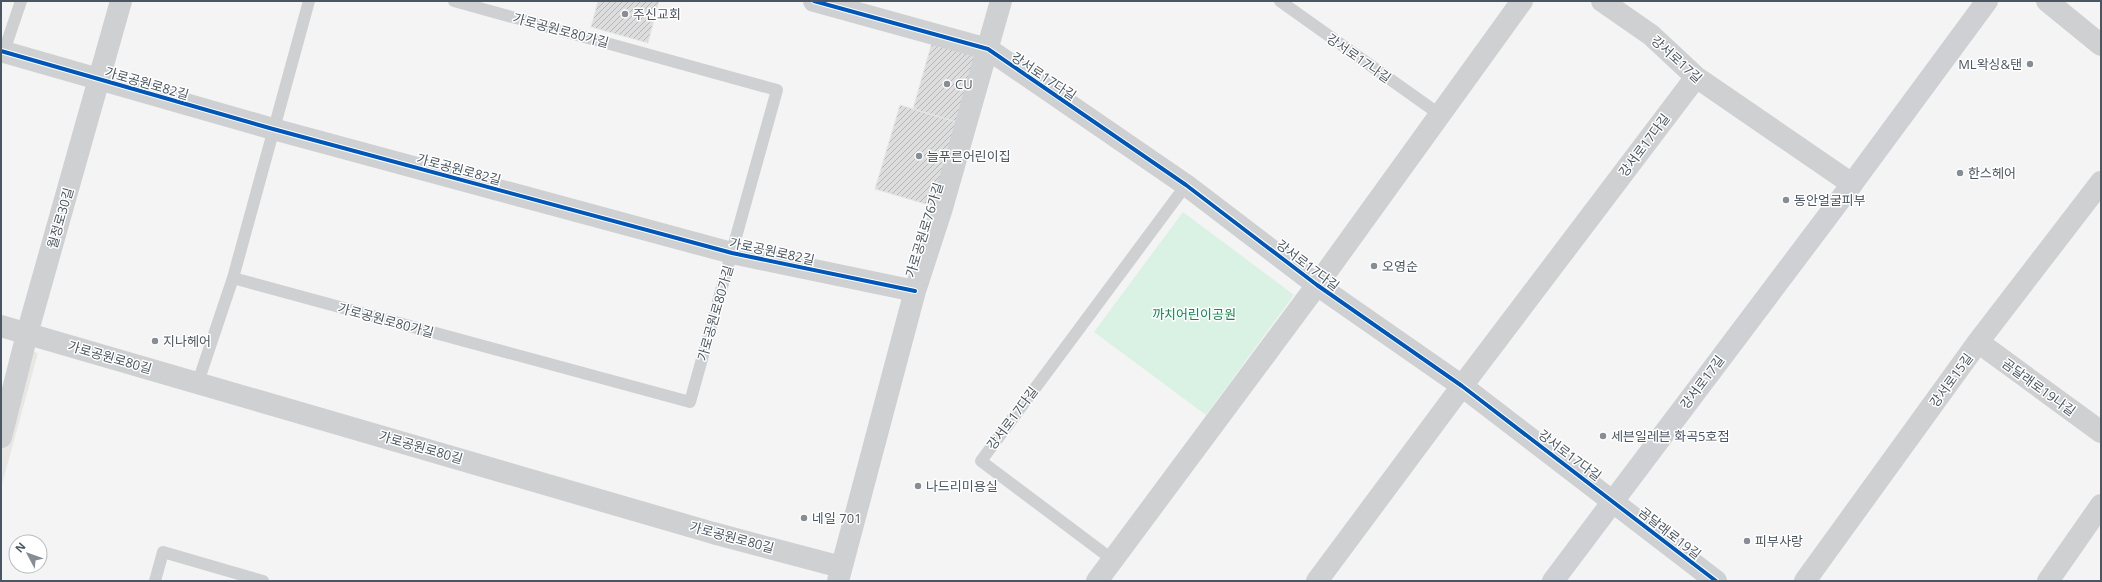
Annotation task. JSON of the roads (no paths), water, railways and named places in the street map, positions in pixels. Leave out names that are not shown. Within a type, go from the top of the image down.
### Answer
[{"type":"street","name":"월정로30길","points":[[1,436],[27,334],[100,80],[121,1]]},
{"type":"street","name":"강서로17다길","points":[[814,1],[988,49],[1186,185],[1317,284],[1462,386],[1613,501]]},
{"type":"street","name":"가로공원로76가길","points":[[840,574],[915,291],[966,124],[1001,1]]},
{"type":"street","name":"강서로17다길","points":[[1097,581],[1317,284],[1522,1]]},
{"type":"street","name":"강서로17길","points":[[1602,1],[1651,35],[1696,77],[1852,184]]},
{"type":"street","name":"강서로17길","points":[[1553,581],[1852,184],[1987,1]]},
{"type":"street","points":[[2047,1],[2101,45]]},
{"type":"street","name":"가로공원로82길","points":[[2,54],[732,254],[915,291]]},
{"type":"street","name":"강서로17다길","points":[[1317,581],[1462,386],[1696,77]]},
{"type":"street","name":"강서로15길","points":[[1805,581],[1978,342],[2101,182]]},
{"type":"street","name":"가로공원로80길","points":[[1,326],[198,382],[713,533],[840,574]]},
{"type":"street","name":"곰달래로19나길","points":[[1978,342],[2101,432]]},
{"type":"street","name":"곰달래로19길","points":[[1613,501],[1716,581]]},
{"type":"street","points":[[2048,581],[2101,505]]},
{"type":"lane","name":"가로공원로82길","points":[[2,54],[21,1]]},
{"type":"lane","points":[[198,382],[233,278],[309,1]]},
{"type":"lane","name":"가로공원로80가길","points":[[233,278],[690,402],[777,90],[454,1]]},
{"type":"lane","name":"강서로17나길","points":[[1280,1],[1439,114]]},
{"type":"lane","name":"강서로17다길","points":[[1113,560],[980,461],[1186,185]]},
{"type":"lane","points":[[155,581],[163,552],[263,581]]},
{"type":"place","name":"주신교회","points":[[625,14]]},
{"type":"place","name":"ML왁싱&탠","points":[[2030,64]]},
{"type":"place","name":"CU","points":[[947,84]]},
{"type":"place","name":"늘푸른어린이집","points":[[919,156]]},
{"type":"place","name":"한스헤어","points":[[1960,173]]},
{"type":"place","name":"동안얼굴피부","points":[[1786,200]]},
{"type":"place","name":"오영순","points":[[1374,266]]},
{"type":"place","name":"지나헤어","points":[[155,341]]},
{"type":"place","name":"세븐일레븐 화곡5호점","points":[[1603,436]]},
{"type":"place","name":"나드리미용실","points":[[918,486]]},
{"type":"place","name":"네일 701","points":[[804,518]]},
{"type":"place","name":"피부사랑","points":[[1747,541]]},
{"type":"park label","name":"까치어린이공원","points":[[1194,314]]}]
